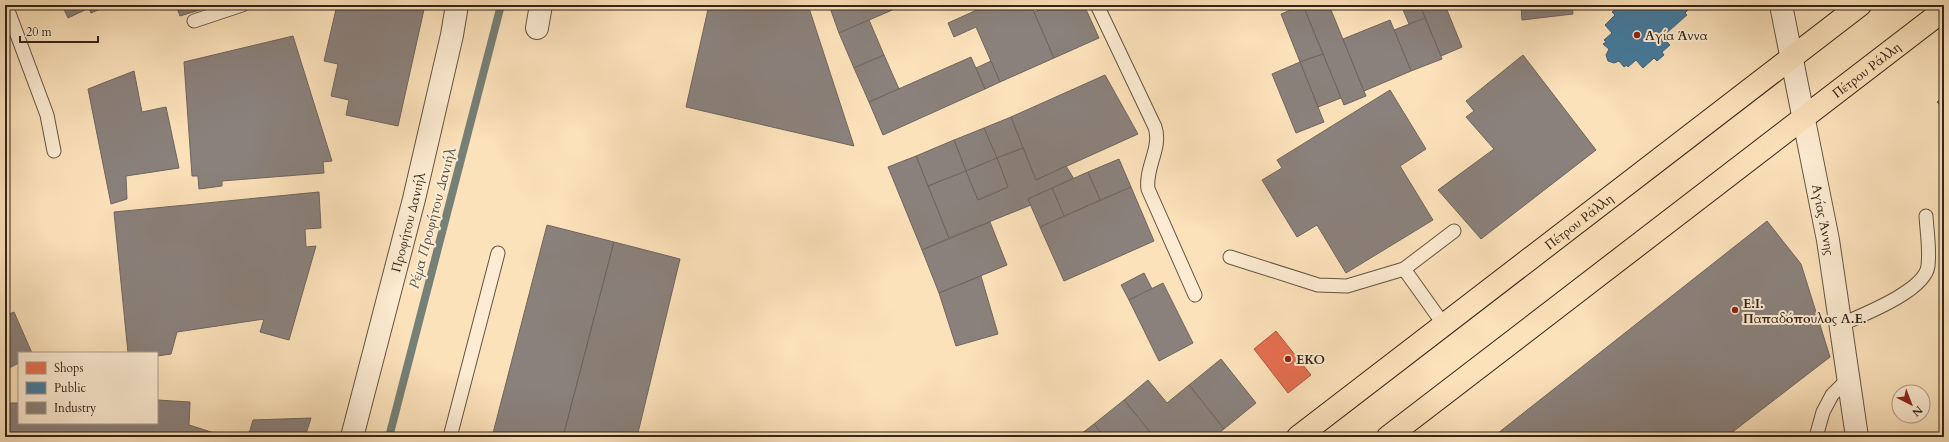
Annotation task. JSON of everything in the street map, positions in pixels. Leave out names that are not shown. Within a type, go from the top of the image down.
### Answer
[{"type":"main road","name":"Πέτρου Ράλλη","points":[[1298,437],[1860,5]]},
{"type":"main road","name":"Πέτρου Ράλλη","points":[[1388,437],[1944,10]]},
{"type":"street","name":"Προφήτου Δανιήλ","points":[[352,437],[414,199],[452,35],[457,5]]},
{"type":"street","points":[[537,28],[541,5]]},
{"type":"street","name":"Αγίας Άννης","points":[[1781,5],[1828,240],[1857,437]]},
{"type":"lane","points":[[6,5],[47,115],[54,151]]},
{"type":"lane","points":[[194,21],[242,5]]},
{"type":"lane","points":[[1097,5],[1155,127],[1157,134],[1148,172],[1148,189],[1195,295]]},
{"type":"lane","points":[[1840,325],[1885,304],[1919,283],[1928,267],[1926,216]]},
{"type":"lane","points":[[1230,257],[1318,285],[1347,286],[1404,269],[1454,231]]},
{"type":"lane","points":[[450,437],[498,253]]},
{"type":"lane","points":[[1404,269],[1444,325]]},
{"type":"lane","points":[[1816,437],[1823,412],[1832,395],[1848,379]]},
{"type":"building: Shops","points":[[1276,331],[1311,375],[1288,393],[1254,349]]},
{"type":"building: Public","name":"Αγία Άννα","points":[[1626,5],[1634,5],[1637,9],[1642,5],[1683,5],[1688,10],[1685,13],[1687,15],[1662,37],[1670,45],[1662,52],[1664,55],[1657,61],[1654,58],[1643,68],[1636,60],[1628,67],[1627,65],[1624,67],[1619,61],[1614,63],[1608,61],[1606,55],[1609,49],[1603,44],[1606,42],[1604,40],[1612,33],[1605,25],[1615,15],[1612,12],[1620,6],[1622,8]]},
{"type":"building: Industry","points":[[62,5],[109,5],[91,13],[89,8],[68,18]]},
{"type":"building: Industry","points":[[176,5],[216,5],[180,16]]},
{"type":"building: Industry","points":[[337,5],[425,5],[398,126],[346,115],[349,100],[331,96],[338,64],[324,61]]},
{"type":"building: Industry","points":[[709,5],[808,5],[854,146],[686,107]]},
{"type":"building: Industry","points":[[829,5],[888,5],[890,11],[839,33]]},
{"type":"building: Industry","points":[[888,5],[903,5],[890,11]]},
{"type":"building: Industry","points":[[988,5],[1031,5],[1054,58],[1000,82],[976,27],[954,37],[948,23]]},
{"type":"building: Industry","points":[[1051,5],[1084,5],[1099,38],[1054,58],[1034,12]]},
{"type":"building: Industry","points":[[1303,5],[1323,54],[1300,62],[1281,14]]},
{"type":"building: Industry","points":[[1303,5],[1329,5],[1366,96],[1344,105]]},
{"type":"building: Industry","points":[[1401,5],[1420,5],[1425,18],[1409,24]]},
{"type":"building: Industry","points":[[1420,5],[1445,5],[1462,47],[1441,56]]},
{"type":"building: Industry","points":[[1521,5],[1572,5],[1573,14],[1522,20]]},
{"type":"building: Industry","points":[[1425,18],[1442,59],[1411,71],[1394,30]]},
{"type":"building: Industry","points":[[869,20],[884,55],[854,68],[839,33]]},
{"type":"building: Industry","points":[[1390,20],[1411,71],[1364,91],[1343,39]]},
{"type":"building: Industry","points":[[293,36],[332,161],[323,162],[324,173],[222,181],[222,186],[199,189],[198,176],[192,176],[184,62]]},
{"type":"building: Industry","points":[[1323,54],[1341,98],[1318,107],[1300,62]]},
{"type":"building: Industry","points":[[884,55],[899,89],[869,102],[854,68]]},
{"type":"building: Industry","points":[[1523,55],[1596,150],[1481,239],[1438,190],[1494,149],[1466,117],[1474,111],[1466,101]]},
{"type":"building: Industry","points":[[971,57],[985,89],[883,135],[869,102]]},
{"type":"building: Industry","points":[[991,61],[1000,82],[985,89],[976,68]]},
{"type":"building: Industry","points":[[1300,62],[1324,122],[1296,133],[1272,74]]},
{"type":"building: Industry","points":[[134,71],[142,112],[166,107],[179,168],[126,176],[127,199],[111,204],[88,89]]},
{"type":"building: Industry","points":[[1105,75],[1138,134],[1036,180],[1011,117]]},
{"type":"building: Industry","points":[[1390,90],[1426,149],[1400,166],[1433,220],[1346,273],[1317,225],[1297,237],[1262,180],[1282,168],[1277,160]]},
{"type":"building: Industry","points":[[1944,96],[1944,110],[1937,102]]},
{"type":"building: Industry","points":[[1011,117],[1023,148],[997,158],[984,128]]},
{"type":"building: Industry","points":[[984,128],[997,158],[966,171],[954,140]]},
{"type":"building: Industry","points":[[954,140],[966,171],[928,186],[916,156]]},
{"type":"building: Industry","points":[[1023,148],[1036,180],[1066,166],[1074,179],[1028,199],[1031,205],[949,238],[928,186],[966,171],[978,200],[1008,187],[997,158]]},
{"type":"building: Industry","points":[[916,156],[949,238],[922,250],[888,167]]},
{"type":"building: Industry","points":[[997,158],[1008,187],[978,200],[966,171]]},
{"type":"building: Industry","points":[[1119,159],[1131,187],[1100,200],[1088,172]]},
{"type":"building: Industry","points":[[1088,172],[1100,200],[1064,216],[1052,188]]},
{"type":"building: Industry","points":[[1131,187],[1154,241],[1064,281],[1040,227]]},
{"type":"building: Industry","points":[[1052,188],[1064,216],[1040,227],[1028,199]]},
{"type":"building: Industry","points":[[319,192],[321,228],[305,229],[306,247],[316,246],[289,340],[260,332],[264,319],[177,332],[171,354],[158,356],[158,352],[128,352],[114,212]]},
{"type":"building: Industry","name":"Ε.Ι. Παπαδόπουλος Α.Ε.","points":[[1767,221],[1801,264],[1830,357],[1726,437],[1493,437]]},
{"type":"building: Industry","points":[[990,222],[1007,265],[939,293],[922,250]]},
{"type":"building: Industry","points":[[547,225],[614,242],[563,437],[492,437]]},
{"type":"building: Industry","points":[[614,242],[680,259],[637,437],[563,437]]},
{"type":"building: Industry","points":[[1144,273],[1152,289],[1129,300],[1121,285]]},
{"type":"building: Industry","points":[[981,276],[998,334],[956,346],[939,293]]},
{"type":"building: Industry","points":[[1163,283],[1193,343],[1159,361],[1129,300]]},
{"type":"building: Industry","points":[[14,312],[32,352],[18,352],[18,364],[5,370],[5,316]]},
{"type":"building: Industry","points":[[1221,359],[1256,403],[1224,429],[1189,385]]},
{"type":"building: Industry","points":[[1148,380],[1167,403],[1189,385],[1224,429],[1214,437],[1154,437],[1124,400]]},
{"type":"building: Industry","points":[[158,400],[190,402],[189,425],[227,437],[5,437],[5,403],[18,403],[18,424],[158,424]]},
{"type":"building: Industry","points":[[1124,400],[1154,437],[1104,437],[1094,424]]},
{"type":"building: Industry","points":[[311,418],[305,437],[248,437],[253,420]]},
{"type":"building: Industry","points":[[1094,424],[1104,437],[1077,437]]},
{"type":"waterway","name":"Ρέμα Προφήτου Δανιήλ","points":[[389,437],[501,5]]},
{"type":"place","name":"Αγία Άννα","points":[[1637,35]]},
{"type":"place","name":"Ε.Ι. Παπαδόπουλος Α.Ε.","points":[[1735,310]]},
{"type":"place","name":"EKO","points":[[1288,359]]}]
